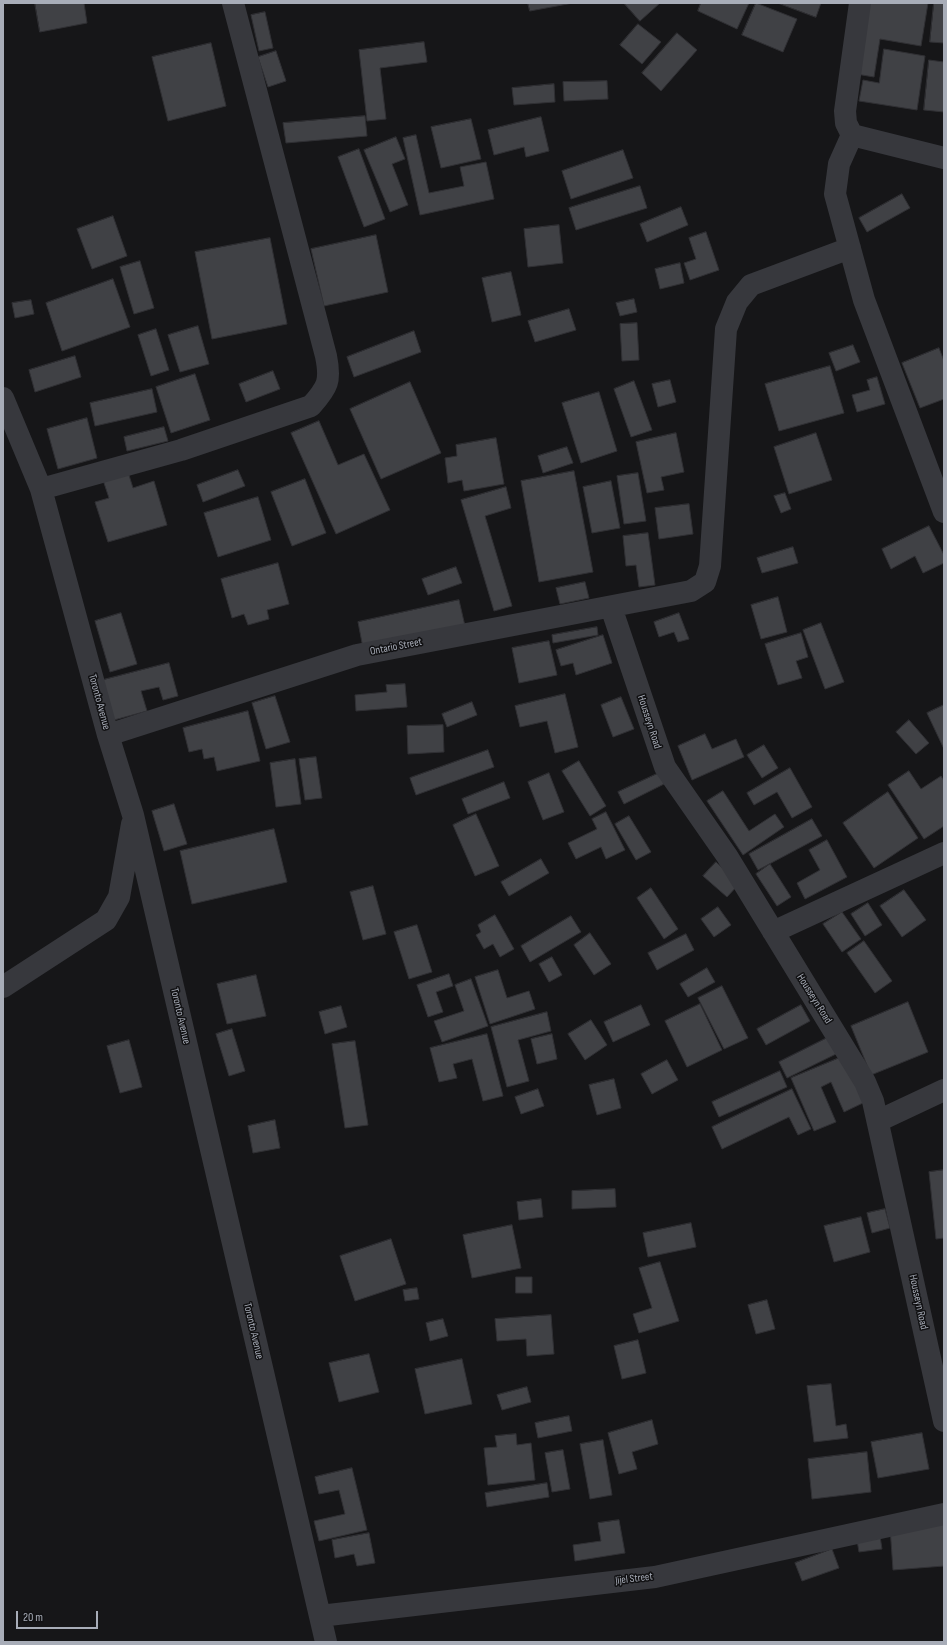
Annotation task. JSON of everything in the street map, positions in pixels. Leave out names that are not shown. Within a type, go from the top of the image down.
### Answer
[{"type":"street","points":[[41,489],[180,450],[304,409],[311,406],[324,392],[329,374],[326,356],[233,3]]},
{"type":"street","points":[[860,3],[845,111],[846,123],[852,135],[944,158]]},
{"type":"street","points":[[852,135],[839,164],[835,194],[864,300],[944,512]]},
{"type":"street","name":"Ontario Street","points":[[108,735],[357,655],[691,592],[705,582],[710,566],[726,329],[736,302],[751,285],[850,248]]},
{"type":"street","name":"Toronto Avenue","points":[[3,398],[41,489],[108,735],[133,815],[326,1642]]},
{"type":"street","name":"Housseyn Road","points":[[611,607],[665,767],[727,856],[865,1082],[873,1101],[944,1421]]},
{"type":"street","points":[[3,987],[106,920],[119,897],[133,815]]},
{"type":"street","points":[[773,932],[944,854]]},
{"type":"street","points":[[878,1121],[944,1090]]},
{"type":"street","name":"Jijel Street","points":[[320,1616],[654,1577],[944,1514]]},
{"type":"building","points":[[35,3],[84,3],[87,23],[40,32]]},
{"type":"building","points":[[528,3],[573,3],[530,11]]},
{"type":"building","points":[[624,3],[660,3],[640,21]]},
{"type":"building","points":[[701,3],[749,3],[737,29],[698,11]]},
{"type":"building","points":[[756,3],[797,19],[783,52],[742,35]]},
{"type":"building","points":[[778,3],[821,3],[816,17]]},
{"type":"building","points":[[868,3],[928,3],[921,46],[880,39],[874,77],[856,74]]},
{"type":"building","points":[[934,3],[944,3],[944,43],[930,42]]},
{"type":"building","points":[[265,12],[273,48],[259,51],[251,15]]},
{"type":"building","points":[[638,24],[661,42],[642,64],[620,45]]},
{"type":"building","points":[[677,33],[697,50],[661,91],[642,73]]},
{"type":"building","points":[[424,42],[427,62],[380,68],[386,119],[367,121],[359,50]]},
{"type":"building","points":[[211,43],[226,106],[168,121],[152,57]]},
{"type":"building","points":[[884,49],[925,56],[917,110],[859,101],[863,80],[879,83]]},
{"type":"building","points":[[276,51],[286,81],[268,87],[258,57]]},
{"type":"building","points":[[929,60],[944,62],[944,112],[924,110]]},
{"type":"building","points":[[607,81],[608,99],[564,101],[563,82]]},
{"type":"building","points":[[554,84],[555,102],[514,105],[512,88]]},
{"type":"building","points":[[365,116],[367,136],[286,143],[283,123]]},
{"type":"building","points":[[541,117],[549,151],[526,157],[524,147],[494,155],[488,130]]},
{"type":"building","points":[[471,119],[481,159],[441,168],[431,127]]},
{"type":"building","points":[[416,135],[429,193],[464,186],[460,167],[486,162],[494,199],[420,215],[403,138]]},
{"type":"building","points":[[396,137],[405,159],[392,164],[408,205],[390,212],[364,150]]},
{"type":"building","points":[[359,149],[385,219],[364,227],[338,157]]},
{"type":"building","points":[[623,150],[633,178],[571,199],[562,171]]},
{"type":"building","points":[[640,186],[647,208],[576,230],[569,208]]},
{"type":"building","points":[[902,194],[910,208],[867,232],[859,218]]},
{"type":"building","points":[[681,207],[688,225],[647,242],[640,224]]},
{"type":"building","points":[[113,216],[127,256],[92,269],[77,229]]},
{"type":"building","points":[[559,225],[563,263],[528,267],[524,229]]},
{"type":"building","points":[[706,232],[719,270],[690,280],[684,263],[696,259],[689,238]]},
{"type":"building","points":[[376,235],[388,292],[324,306],[311,249]]},
{"type":"building","points":[[270,238],[287,324],[212,339],[195,252]]},
{"type":"building","points":[[140,261],[154,308],[134,314],[120,267]]},
{"type":"building","points":[[680,263],[684,283],[660,289],[655,269]]},
{"type":"building","points":[[511,272],[521,315],[492,322],[482,278]]},
{"type":"building","points":[[113,279],[130,327],[62,351],[46,303]]},
{"type":"building","points":[[634,299],[637,312],[620,316],[616,303]]},
{"type":"building","points":[[31,300],[34,314],[15,318],[12,303]]},
{"type":"building","points":[[569,309],[576,330],[535,342],[528,321]]},
{"type":"building","points":[[637,323],[639,360],[622,361],[620,324]]},
{"type":"building","points":[[198,326],[209,364],[180,372],[168,335]]},
{"type":"building","points":[[156,329],[169,370],[151,376],[138,335]]},
{"type":"building","points":[[414,331],[421,352],[354,377],[347,357]]},
{"type":"building","points":[[853,345],[860,362],[836,371],[829,353]]},
{"type":"building","points":[[939,348],[944,361],[944,399],[920,408],[902,363]]},
{"type":"building","points":[[75,356],[81,377],[35,392],[29,370]]},
{"type":"building","points":[[830,366],[844,413],[779,431],[765,384]]},
{"type":"building","points":[[273,371],[280,389],[246,402],[239,384]]},
{"type":"building","points":[[195,374],[210,420],[171,433],[156,387]]},
{"type":"building","points":[[877,377],[885,404],[857,412],[852,395],[870,390],[867,380]]},
{"type":"building","points":[[670,380],[676,402],[658,407],[652,384]]},
{"type":"building","points":[[634,381],[652,430],[631,437],[614,389]]},
{"type":"building","points":[[410,382],[441,453],[381,479],[350,409]]},
{"type":"building","points":[[152,389],[157,412],[95,426],[90,403]]},
{"type":"building","points":[[599,392],[617,451],[581,463],[562,403]]},
{"type":"building","points":[[87,418],[97,458],[58,469],[47,429]]},
{"type":"building","points":[[319,421],[338,465],[364,454],[390,510],[336,534],[291,433]]},
{"type":"building","points":[[164,427],[168,441],[127,451],[124,437]]},
{"type":"building","points":[[676,433],[684,472],[661,477],[664,490],[647,493],[636,442]]},
{"type":"building","points":[[816,433],[832,480],[789,494],[774,447]]},
{"type":"building","points":[[496,438],[504,484],[464,491],[462,480],[448,483],[445,458],[457,456],[456,445]]},
{"type":"building","points":[[567,447],[573,463],[543,473],[538,456]]},
{"type":"building","points":[[238,470],[245,486],[203,502],[197,485]]},
{"type":"building","points":[[574,471],[593,572],[539,582],[521,481]]},
{"type":"building","points":[[128,472],[133,488],[154,481],[167,525],[108,542],[95,502],[109,498],[103,480]]},
{"type":"building","points":[[638,473],[646,521],[624,524],[617,476]]},
{"type":"building","points":[[305,479],[326,533],[292,546],[271,492]]},
{"type":"building","points":[[611,481],[620,528],[592,533],[583,487]]},
{"type":"building","points":[[506,487],[511,508],[485,516],[512,606],[494,611],[461,500]]},
{"type":"building","points":[[785,493],[791,509],[781,513],[774,496]]},
{"type":"building","points":[[258,497],[271,540],[218,557],[204,513]]},
{"type":"building","points":[[689,504],[693,534],[659,539],[655,508]]},
{"type":"building","points":[[929,526],[944,555],[944,563],[923,573],[915,556],[891,569],[882,549]]},
{"type":"building","points":[[648,533],[655,585],[639,587],[636,565],[626,566],[623,536]]},
{"type":"building","points":[[793,547],[798,563],[762,573],[757,558]]},
{"type":"building","points":[[278,563],[289,604],[267,610],[269,619],[248,625],[244,614],[232,618],[221,579]]},
{"type":"building","points":[[456,567],[462,583],[428,595],[422,579]]},
{"type":"building","points":[[585,582],[589,598],[560,604],[556,588]]},
{"type":"building","points":[[778,597],[787,632],[761,639],[751,605]]},
{"type":"building","points":[[459,600],[465,626],[363,648],[358,622]]},
{"type":"building","points":[[121,613],[137,664],[110,672],[95,621]]},
{"type":"building","points":[[679,613],[689,639],[678,642],[674,632],[659,637],[654,622]]},
{"type":"building","points":[[821,623],[844,682],[825,689],[803,630]]},
{"type":"building","points":[[597,627],[598,635],[553,643],[552,635]]},
{"type":"building","points":[[801,633],[808,657],[796,661],[802,678],[778,685],[765,644]]},
{"type":"building","points":[[603,635],[612,663],[576,675],[573,663],[561,666],[556,650]]},
{"type":"building","points":[[549,641],[557,675],[519,683],[512,648]]},
{"type":"building","points":[[169,663],[178,696],[163,700],[159,687],[141,691],[147,711],[114,720],[103,680]]},
{"type":"building","points":[[405,684],[407,707],[356,711],[355,695],[387,692],[386,685]]},
{"type":"building","points":[[565,694],[578,747],[555,753],[547,721],[520,727],[515,706]]},
{"type":"building","points":[[275,696],[290,742],[266,749],[252,703]]},
{"type":"building","points":[[621,697],[634,729],[613,737],[601,705]]},
{"type":"building","points":[[472,702],[477,715],[447,727],[442,714]]},
{"type":"building","points":[[944,705],[944,749],[927,713]]},
{"type":"building","points":[[248,711],[260,761],[217,771],[214,757],[204,759],[202,749],[189,752],[183,728]]},
{"type":"building","points":[[909,720],[929,743],[916,754],[896,732]]},
{"type":"building","points":[[443,725],[444,752],[408,754],[407,726]]},
{"type":"building","points":[[705,734],[712,749],[736,739],[744,757],[692,780],[678,746]]},
{"type":"building","points":[[764,745],[778,768],[762,778],[747,755]]},
{"type":"building","points":[[488,750],[494,767],[416,795],[410,778]]},
{"type":"building","points":[[316,757],[322,798],[305,800],[299,759]]},
{"type":"building","points":[[295,759],[301,804],[276,807],[270,763]]},
{"type":"building","points":[[579,761],[606,806],[590,816],[562,771]]},
{"type":"building","points":[[790,768],[812,807],[792,818],[777,792],[754,805],[747,793]]},
{"type":"building","points":[[909,771],[921,789],[941,776],[944,781],[944,826],[924,839],[888,785]]},
{"type":"building","points":[[549,773],[564,812],[543,820],[528,782]]},
{"type":"building","points":[[659,773],[664,784],[624,804],[618,792]]},
{"type":"building","points":[[504,782],[510,798],[468,814],[462,799]]},
{"type":"building","points":[[723,791],[749,831],[775,814],[784,827],[743,855],[707,801]]},
{"type":"building","points":[[888,792],[918,838],[874,868],[843,823]]},
{"type":"building","points":[[174,804],[187,844],[164,851],[152,811]]},
{"type":"building","points":[[606,812],[625,850],[606,859],[601,847],[576,859],[568,843],[597,829],[592,819]]},
{"type":"building","points":[[476,814],[499,866],[475,876],[453,825]]},
{"type":"building","points":[[629,816],[651,852],[636,860],[615,824]]},
{"type":"building","points":[[812,819],[822,836],[758,870],[749,854]]},
{"type":"building","points":[[274,829],[287,882],[192,904],[180,851]]},
{"type":"building","points":[[827,840],[847,877],[805,899],[797,883],[820,870],[809,850]]},
{"type":"building","points":[[541,859],[549,873],[509,896],[501,882]]},
{"type":"building","points":[[716,862],[739,884],[727,897],[703,876]]},
{"type":"building","points":[[770,864],[791,897],[777,906],[756,874]]},
{"type":"building","points":[[373,886],[386,934],[363,940],[350,892]]},
{"type":"building","points":[[651,888],[678,929],[664,939],[637,898]]},
{"type":"building","points":[[904,890],[926,920],[902,937],[880,906]]},
{"type":"building","points":[[868,903],[882,925],[865,936],[851,914]]},
{"type":"building","points":[[718,907],[731,925],[714,937],[701,919]]},
{"type":"building","points":[[842,912],[861,939],[842,952],[823,924]]},
{"type":"building","points":[[495,915],[514,949],[500,957],[493,944],[484,949],[476,935],[481,932],[478,925]]},
{"type":"building","points":[[571,916],[581,932],[530,962],[521,946]]},
{"type":"building","points":[[417,925],[432,972],[409,979],[394,932]]},
{"type":"building","points":[[590,933],[611,964],[594,975],[574,945]]},
{"type":"building","points":[[686,934],[694,950],[657,970],[648,953]]},
{"type":"building","points":[[864,941],[892,981],[875,993],[847,953]]},
{"type":"building","points":[[552,957],[562,975],[549,982],[539,964]]},
{"type":"building","points":[[707,968],[715,982],[688,997],[680,984]]},
{"type":"building","points":[[498,970],[507,998],[529,991],[535,1009],[490,1024],[475,977]]},
{"type":"building","points":[[449,974],[453,986],[436,992],[443,1012],[428,1017],[417,985]]},
{"type":"building","points":[[256,975],[266,1016],[227,1024],[217,984]]},
{"type":"building","points":[[471,979],[488,1026],[442,1042],[434,1021],[464,1011],[455,985]]},
{"type":"building","points":[[722,986],[748,1038],[724,1049],[698,998]]},
{"type":"building","points":[[908,1002],[928,1052],[871,1075],[851,1026]]},
{"type":"building","points":[[700,1004],[722,1050],[687,1067],[665,1021]]},
{"type":"building","points":[[641,1005],[650,1025],[613,1042],[604,1022]]},
{"type":"building","points":[[801,1005],[810,1021],[766,1045],[757,1029]]},
{"type":"building","points":[[341,1006],[347,1027],[325,1034],[319,1012]]},
{"type":"building","points":[[547,1012],[551,1031],[518,1040],[529,1081],[507,1087],[491,1027]]},
{"type":"building","points":[[591,1020],[607,1045],[585,1060],[568,1034]]},
{"type":"building","points":[[232,1029],[245,1071],[229,1076],[216,1034]]},
{"type":"building","points":[[487,1034],[503,1096],[483,1101],[472,1059],[453,1064],[457,1078],[439,1082],[430,1048]]},
{"type":"building","points":[[552,1034],[557,1059],[537,1064],[531,1039]]},
{"type":"building","points":[[827,1038],[836,1054],[787,1078],[779,1062]]},
{"type":"building","points":[[129,1040],[142,1087],[120,1093],[107,1046]]},
{"type":"building","points":[[355,1041],[368,1125],[345,1128],[332,1044]]},
{"type":"building","points":[[844,1056],[865,1102],[844,1112],[831,1082],[821,1087],[836,1122],[814,1131],[791,1078]]},
{"type":"building","points":[[667,1060],[678,1080],[652,1094],[641,1074]]},
{"type":"building","points":[[780,1071],[787,1087],[719,1117],[712,1102]]},
{"type":"building","points":[[614,1079],[621,1108],[597,1115],[589,1085]]},
{"type":"building","points":[[538,1089],[544,1106],[521,1114],[515,1097]]},
{"type":"building","points":[[792,1089],[811,1129],[798,1135],[789,1117],[722,1149],[712,1127]]},
{"type":"building","points":[[275,1120],[280,1148],[253,1153],[248,1126]]},
{"type":"building","points":[[944,1170],[944,1238],[936,1239],[929,1172]]},
{"type":"building","points":[[615,1189],[616,1207],[572,1209],[572,1191]]},
{"type":"building","points":[[541,1199],[543,1217],[519,1220],[517,1202]]},
{"type":"building","points":[[885,1209],[890,1228],[872,1233],[867,1213]]},
{"type":"building","points":[[861,1217],[870,1252],[834,1262],[824,1226]]},
{"type":"building","points":[[691,1223],[696,1247],[648,1257],[643,1233]]},
{"type":"building","points":[[512,1225],[521,1268],[472,1278],[463,1235]]},
{"type":"building","points":[[391,1239],[406,1284],[355,1301],[340,1256]]},
{"type":"building","points":[[660,1262],[679,1321],[639,1333],[633,1314],[652,1308],[639,1268]]},
{"type":"building","points":[[516,1277],[532,1277],[532,1293],[516,1293]]},
{"type":"building","points":[[417,1288],[419,1299],[405,1301],[403,1290]]},
{"type":"building","points":[[767,1300],[775,1329],[756,1334],[748,1305]]},
{"type":"building","points":[[551,1315],[554,1354],[527,1356],[526,1339],[497,1341],[495,1319]]},
{"type":"building","points":[[443,1319],[448,1336],[430,1341],[426,1323]]},
{"type":"building","points":[[638,1340],[646,1373],[622,1379],[614,1346]]},
{"type":"building","points":[[369,1354],[379,1392],[339,1402],[329,1363]]},
{"type":"building","points":[[462,1359],[472,1404],[425,1414],[415,1369]]},
{"type":"building","points":[[831,1384],[836,1426],[846,1424],[848,1438],[814,1442],[807,1386]]},
{"type":"building","points":[[527,1387],[531,1402],[502,1410],[497,1395]]},
{"type":"building","points":[[569,1416],[572,1431],[538,1438],[535,1423]]},
{"type":"building","points":[[652,1420],[658,1444],[632,1452],[637,1469],[619,1474],[608,1433]]},
{"type":"building","points":[[922,1433],[929,1469],[878,1478],[871,1442]]},
{"type":"building","points":[[516,1434],[517,1445],[531,1443],[535,1480],[488,1485],[484,1448],[497,1447],[495,1436]]},
{"type":"building","points":[[603,1440],[612,1495],[590,1499],[580,1444]]},
{"type":"building","points":[[563,1450],[570,1489],[552,1492],[545,1453]]},
{"type":"building","points":[[867,1452],[871,1492],[812,1499],[808,1459]]},
{"type":"building","points":[[352,1468],[367,1530],[319,1541],[314,1521],[345,1514],[339,1490],[319,1494],[315,1477]]},
{"type":"building","points":[[547,1483],[549,1497],[487,1507],[485,1493]]},
{"type":"building","points":[[619,1520],[625,1553],[575,1561],[573,1545],[601,1541],[598,1523]]},
{"type":"building","points":[[944,1523],[944,1566],[893,1570],[890,1527]]},
{"type":"building","points":[[369,1533],[375,1563],[357,1566],[354,1554],[335,1558],[332,1540]]},
{"type":"building","points":[[880,1536],[882,1549],[859,1552],[857,1540]]},
{"type":"building","points":[[832,1549],[839,1568],[802,1581],[795,1563]]}]
